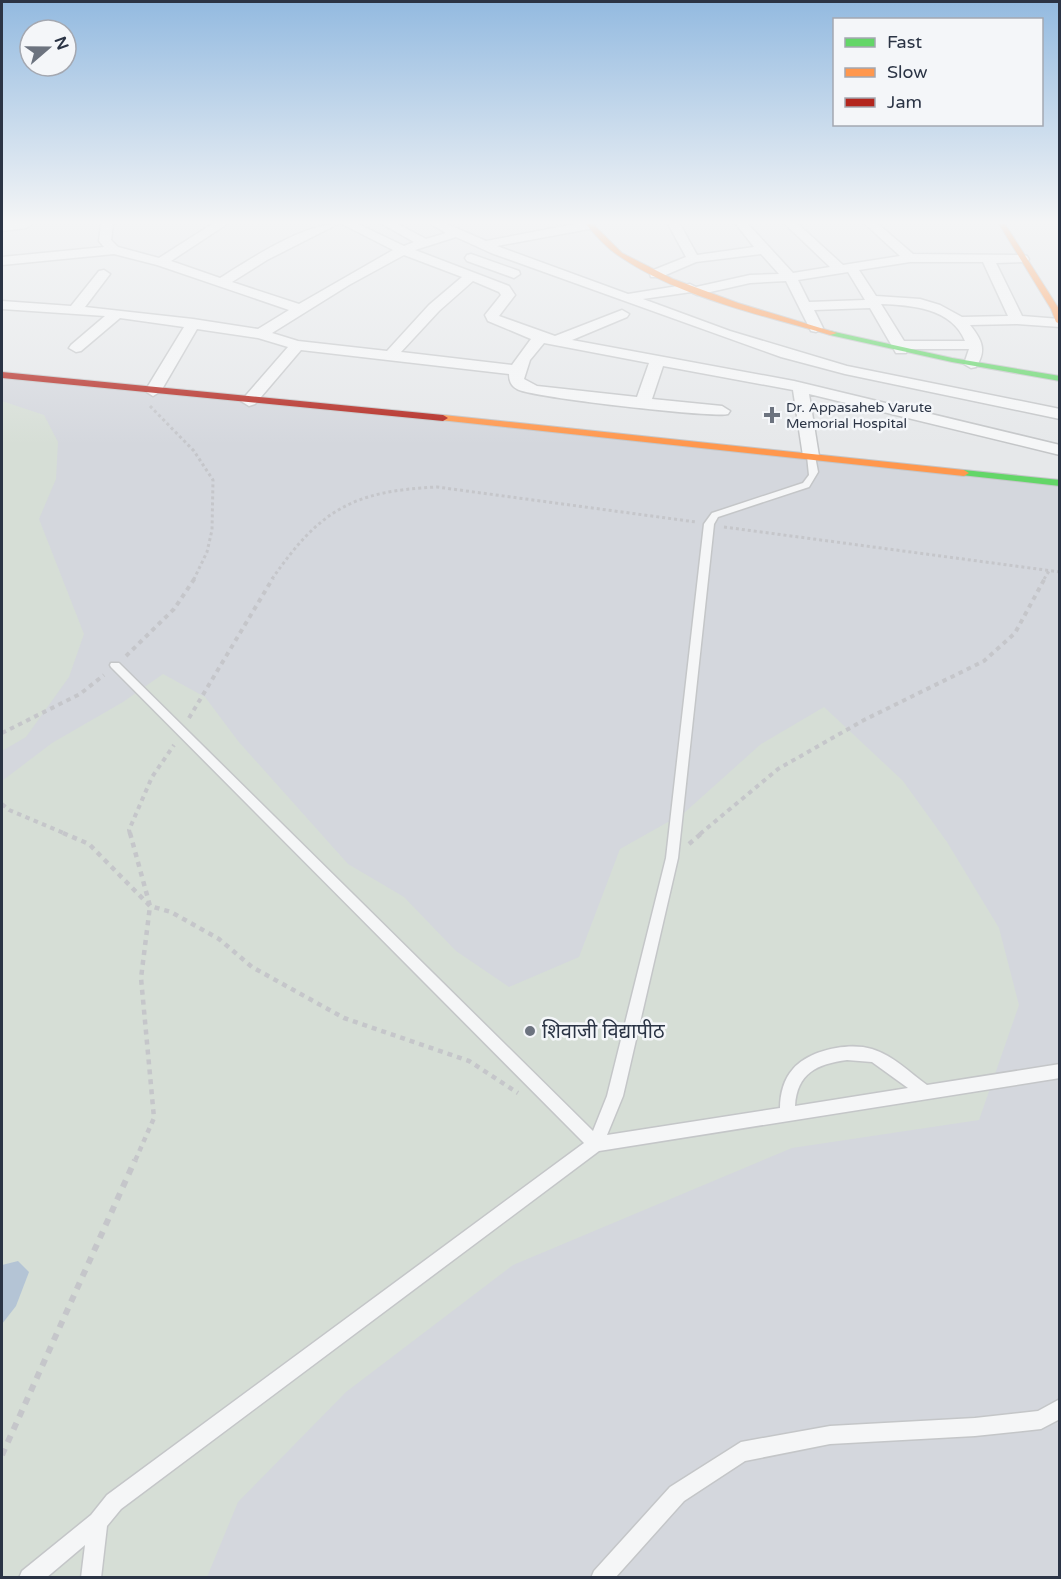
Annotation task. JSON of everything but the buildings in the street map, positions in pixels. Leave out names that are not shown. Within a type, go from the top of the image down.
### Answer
[{"type":"main road","points":[[719,298],[816,328],[971,364],[1059,379]]},
{"type":"main road","points":[[1048,298],[1055,309],[1059,322]]},
{"type":"main road","points":[[2,375],[153,391],[250,410],[504,423],[1059,492]]},
{"type":"main road","points":[[577,446],[1059,483]]},
{"type":"street","points":[[74,310],[84,298]]},
{"type":"street","points":[[265,298],[300,309]]},
{"type":"street","points":[[260,334],[320,298]]},
{"type":"street","points":[[390,356],[446,298]]},
{"type":"street","points":[[506,298],[492,315],[493,318],[548,340],[800,388],[1059,450]]},
{"type":"street","points":[[627,298],[725,334],[845,370],[1059,414]]},
{"type":"street","points":[[801,298],[816,328]]},
{"type":"street","points":[[870,298],[901,348],[976,345]]},
{"type":"street","points":[[1006,298],[1017,320]]},
{"type":"street","points":[[806,306],[898,300],[934,308],[962,321],[1059,322]]},
{"type":"street","points":[[2,305],[117,313],[260,334],[297,345],[517,370]]},
{"type":"street","points":[[598,306],[627,316],[548,340],[529,349],[517,370],[516,380],[520,385],[537,391],[722,411]]},
{"type":"street","points":[[76,348],[117,313]]},
{"type":"street","points":[[962,321],[976,345],[977,351],[971,364]]},
{"type":"street","points":[[153,391],[193,323]]},
{"type":"street","points":[[702,341],[725,334]]},
{"type":"street","points":[[250,410],[297,345]]},
{"type":"street","points":[[642,404],[658,360]]},
{"type":"street","points":[[800,388],[813,463]]},
{"type":"lane","points":[[596,1144],[615,1096],[672,858],[709,524],[715,515],[806,484],[813,477],[813,463]]},
{"type":"lane","points":[[115,665],[596,1144]]},
{"type":"lane","points":[[787,1114],[787,1094],[795,1075],[812,1060],[846,1053],[870,1055],[897,1070],[924,1092]]},
{"type":"lane","points":[[29,1578],[98,1522],[114,1502],[596,1144],[1059,1071]]},
{"type":"lane","points":[[601,1578],[677,1494],[741,1452],[830,1434],[975,1427],[1041,1420],[1059,1408]]},
{"type":"lane","points":[[91,1578],[98,1522]]},
{"type":"path","points":[[2,734],[80,694],[115,665],[148,637],[191,587],[203,566],[215,528],[213,481],[206,467],[133,389]]},
{"type":"path","points":[[2,1455],[154,1118],[141,978],[150,906],[129,830],[152,777],[182,734],[207,682],[283,563],[329,514],[362,498],[407,488],[437,487],[1059,572]]},
{"type":"path","points":[[672,858],[778,769],[864,720],[984,661],[1015,633],[1049,571]]},
{"type":"path","points":[[2,804],[9,810],[89,844],[150,906],[171,912],[219,939],[252,967],[344,1018],[469,1061],[528,1100]]},
{"type":"shaded area","name":"शिवाजी विद्यापीठ","points":[[2,376],[594,433],[1059,485],[1059,1577],[2,1577]]},
{"type":"shaded area","points":[[2,401],[44,415],[58,442],[56,479],[39,519],[84,634],[69,677],[26,737],[2,751]]},
{"type":"shaded area","points":[[163,674],[205,697],[238,741],[348,864],[404,897],[456,951],[509,987],[579,957],[620,849],[684,813],[761,744],[824,707],[903,781],[947,842],[999,928],[1019,1005],[979,1120],[792,1148],[513,1265],[346,1392],[238,1502],[207,1577],[2,1578],[2,781],[52,743],[123,702]]},
{"type":"water","points":[[18,1261],[29,1272],[16,1306],[2,1324],[2,1265]]},
{"type":"traffic: fast","points":[[833,333],[952,360],[1060,379]]},
{"type":"traffic: fast","points":[[964,473],[1060,483]]},
{"type":"traffic: slow","points":[[715,298],[833,333]]},
{"type":"traffic: slow","points":[[1048,298],[1060,322]]},
{"type":"traffic: slow","points":[[443,418],[964,473]]},
{"type":"traffic: jam","points":[[2,375],[443,418]]},
{"type":"place","name":"Dr. Appasaheb Varute Memorial Hospital","points":[[772,415]]},
{"type":"place","name":"शिवाजी विद्यापीठ","points":[[530,1031]]}]
